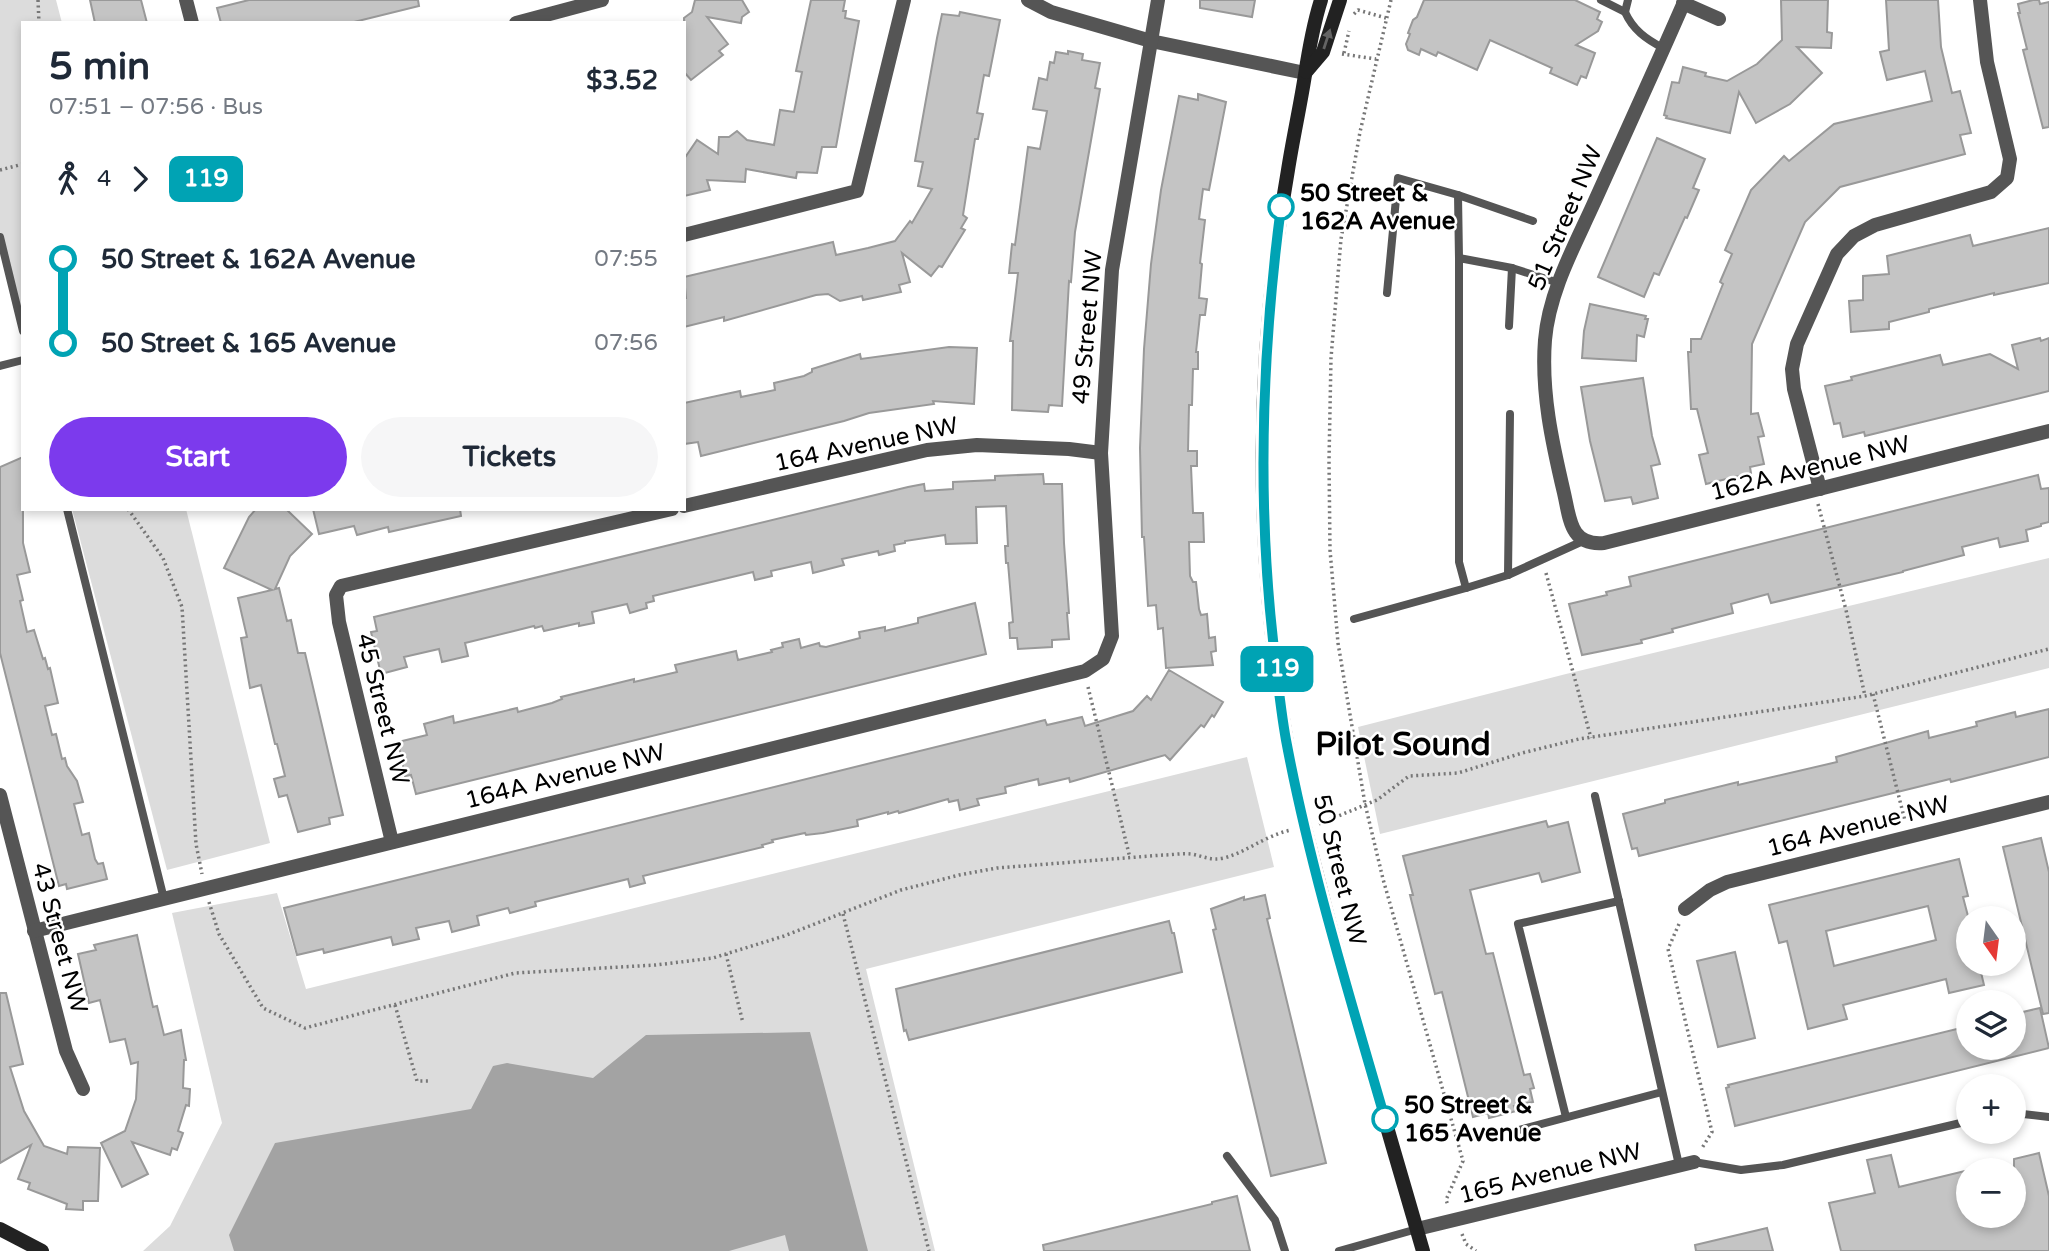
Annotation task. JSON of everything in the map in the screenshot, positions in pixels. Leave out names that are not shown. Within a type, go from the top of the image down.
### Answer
[{"type":"main road","name":"50 Street NW","points":[[1321,0],[1281,207],[1266,358],[1263,480],[1269,597],[1286,737],[1305,827],[1342,970],[1423,1251]]},
{"type":"main road","name":"50 Street NW","points":[[1306,73],[1323,52],[1340,0]]},
{"type":"main road","points":[[0,1229],[33,1249]]},
{"type":"street","points":[[186,0],[191,21]]},
{"type":"street","points":[[523,21],[602,0]]},
{"type":"street","points":[[686,234],[857,191],[904,0]]},
{"type":"street","points":[[1028,0],[1051,12],[1151,41],[1306,73]]},
{"type":"street","name":"49 Street NW","points":[[1103,659],[1112,636],[1101,453],[1112,270],[1158,0]]},
{"type":"street","points":[[1817,490],[1792,369],[1797,344],[1837,254],[1854,236],[1875,225],[1991,192],[2000,186],[2010,169],[2008,146],[1983,43],[1980,0]]},
{"type":"street","name":"51 Street NW","points":[[1583,541],[1576,533],[1569,513],[1553,445],[1545,389],[1545,338],[1559,283],[1682,1],[1719,19]]},
{"type":"street","name":"162A Avenue NW","points":[[1583,541],[1592,544],[1604,543],[2049,431]]},
{"type":"street","name":"164 Avenue NW","points":[[686,506],[927,450],[977,445],[1101,453]]},
{"type":"street","name":"45 Street NW","points":[[392,842],[339,622],[336,595],[341,586],[663,511]]},
{"type":"street","name":"164A Avenue NW","points":[[34,932],[1084,671],[1103,659]]},
{"type":"street","name":"43 Street NW","points":[[0,795],[66,1051],[83,1089]]},
{"type":"street","name":"164 Avenue NW","points":[[1685,909],[1710,890],[1727,882],[2049,802]]},
{"type":"street","name":"165 Avenue NW","points":[[1416,1229],[1686,1163]]},
{"type":"lane","points":[[1601,0],[1625,12],[1635,29],[1663,48]]},
{"type":"lane","points":[[1625,12],[1628,0]]},
{"type":"lane","points":[[1387,293],[1398,178],[1533,221]]},
{"type":"lane","points":[[1458,195],[1459,562],[1466,588]]},
{"type":"lane","points":[[0,237],[21,323]]},
{"type":"lane","points":[[1459,258],[1512,268],[1559,283]]},
{"type":"lane","points":[[1509,326],[1512,268]]},
{"type":"lane","points":[[0,366],[21,361]]},
{"type":"lane","points":[[1508,575],[1510,414]]},
{"type":"lane","points":[[67,511],[164,899]]},
{"type":"lane","points":[[1354,620],[1508,575],[1583,541]]},
{"type":"lane","points":[[1595,796],[1662,1092],[1686,1163],[1741,1170],[1783,1165],[1956,1124]]},
{"type":"lane","points":[[1566,1117],[1518,924],[1619,901]]},
{"type":"lane","points":[[1511,1132],[1662,1092]]},
{"type":"lane","points":[[2026,1114],[2049,1117]]},
{"type":"lane","points":[[1227,1156],[1275,1220],[1285,1251]]},
{"type":"lane","points":[[1339,1251],[1416,1229]]},
{"type":"path","points":[[37,0],[39,21]]},
{"type":"path","points":[[1358,10],[1386,18]]},
{"type":"path","points":[[1336,55],[1344,53],[1376,60]]},
{"type":"path","points":[[0,170],[21,165]]},
{"type":"path","points":[[1817,490],[1865,696]]},
{"type":"path","points":[[129,511],[163,558],[182,607],[196,844],[204,889],[219,934],[263,1008],[305,1028],[516,973],[656,965],[726,954],[774,939],[901,890],[972,873],[997,868],[1190,854],[1206,859],[1218,859],[1237,853],[1269,836],[1291,830]]},
{"type":"path","points":[[1543,561],[1591,738]]},
{"type":"path","points":[[1321,824],[1377,800],[1409,776],[1458,773],[1522,753],[1591,738],[1865,696],[2049,649]]},
{"type":"path","points":[[1084,671],[1130,858]]},
{"type":"path","points":[[1873,694],[1908,836]]},
{"type":"path","points":[[1685,909],[1668,948],[1712,1132],[1686,1163]]},
{"type":"path","points":[[843,913],[929,1251]]},
{"type":"path","points":[[726,954],[743,1023]]},
{"type":"path","points":[[395,1005],[417,1081],[428,1081]]},
{"type":"path","points":[[1466,1244],[1476,1251]]},
{"type":"shaded area","points":[[0,0],[56,0],[61,21],[21,21],[21,311],[0,232]]},
{"type":"shaded area","points":[[73,511],[187,511],[270,843],[167,870]]},
{"type":"shaded area","points":[[2049,558],[2049,668],[1380,834],[1358,727]]},
{"type":"shaded area","points":[[1247,757],[1274,867],[866,969],[935,1251],[143,1251],[170,1226],[222,1123],[172,913],[277,893],[306,989]]},
{"type":"shaded area","points":[[810,1032],[868,1251],[789,1251],[785,1235],[729,1251],[234,1251],[229,1235],[275,1143],[471,1109],[493,1066],[507,1063],[593,1078],[646,1035]]},
{"type":"building","points":[[90,0],[141,0],[146,21],[95,21]]},
{"type":"building","points":[[249,0],[418,0],[419,6],[358,21],[220,21],[217,8]]},
{"type":"building","points":[[695,0],[742,0],[749,12],[742,17],[741,23],[707,17],[728,44],[719,51],[723,55],[691,80],[686,74],[684,18],[692,12]]},
{"type":"building","points":[[811,0],[845,0],[845,18],[859,21],[836,147],[822,147],[817,173],[797,172],[796,178],[746,169],[745,182],[707,180],[710,190],[686,196],[686,156],[697,140],[718,154],[719,137],[729,137],[737,131],[747,140],[774,145],[780,110],[794,112],[802,72],[796,71]]},
{"type":"building","points":[[1200,0],[1255,0],[1252,17],[1200,8]]},
{"type":"building","points":[[1424,0],[1575,0],[1600,12],[1597,19],[1602,22],[1598,31],[1576,45],[1595,53],[1586,78],[1581,76],[1577,85],[1550,73],[1552,68],[1490,40],[1477,70],[1438,52],[1436,56],[1421,49],[1419,55],[1408,50],[1408,33]]},
{"type":"building","points":[[1781,0],[1828,0],[1827,32],[1832,33],[1831,48],[1797,47],[1822,73],[1790,104],[1756,123],[1739,92],[1730,133],[1666,118],[1664,115],[1672,82],[1679,83],[1683,67],[1727,81],[1757,64],[1782,40]]},
{"type":"building","points":[[1886,0],[1938,0],[1941,47],[1952,93],[1960,91],[1971,133],[1960,135],[1965,154],[1840,187],[1805,222],[1752,344],[1751,414],[1758,413],[1764,436],[1758,437],[1764,464],[1750,467],[1751,473],[1706,484],[1699,455],[1708,453],[1697,409],[1691,409],[1688,352],[1691,352],[1691,339],[1701,339],[1723,284],[1720,282],[1732,254],[1725,250],[1751,190],[1784,156],[1789,161],[1834,124],[1932,101],[1925,71],[1887,80],[1880,52],[1889,50]]},
{"type":"building","points":[[2039,0],[2040,4],[2049,2],[2049,127],[2043,128],[2023,50],[2027,49],[2018,13],[2018,4]]},
{"type":"building","points":[[960,12],[1000,20],[989,76],[984,75],[977,113],[983,114],[978,139],[975,139],[963,215],[967,218],[961,228],[965,230],[942,267],[939,266],[931,276],[902,253],[910,282],[899,285],[901,292],[863,300],[862,296],[840,301],[828,294],[816,295],[724,321],[724,317],[686,326],[686,277],[833,242],[836,255],[868,248],[895,241],[910,221],[912,223],[932,189],[918,186],[923,162],[915,161],[942,14],[959,16]]},
{"type":"building","points":[[1068,51],[1083,54],[1082,60],[1100,63],[1095,88],[1100,89],[1075,232],[1071,282],[1069,281],[1062,406],[1049,405],[1048,412],[1012,410],[1013,341],[1010,341],[1018,273],[1009,273],[1012,244],[1015,245],[1028,147],[1040,149],[1047,111],[1033,109],[1039,78],[1047,80],[1050,62],[1054,63],[1056,52],[1068,54]]},
{"type":"building","points":[[1198,94],[1226,102],[1209,190],[1203,189],[1199,219],[1205,220],[1199,298],[1207,299],[1205,315],[1200,315],[1196,352],[1198,369],[1193,369],[1188,451],[1197,451],[1197,466],[1191,466],[1193,513],[1203,513],[1204,542],[1189,542],[1190,576],[1193,582],[1196,582],[1199,609],[1201,615],[1207,614],[1209,638],[1215,637],[1216,651],[1211,652],[1213,665],[1166,668],[1163,628],[1158,629],[1156,605],[1148,606],[1142,537],[1140,448],[1144,349],[1161,190],[1179,96],[1198,100]]},
{"type":"building","points":[[1657,138],[1705,159],[1693,188],[1699,190],[1687,218],[1685,217],[1659,275],[1654,273],[1644,297],[1598,277]]},
{"type":"building","points":[[2049,228],[2049,283],[1929,309],[1929,312],[1889,322],[1889,329],[1851,332],[1849,301],[1863,300],[1863,276],[1889,274],[1887,256],[1970,235],[1973,246]]},
{"type":"building","points":[[1590,304],[1646,316],[1645,319],[1648,319],[1644,337],[1637,335],[1636,361],[1582,358]]},
{"type":"building","points":[[2040,338],[2041,341],[2049,338],[2049,391],[1865,436],[1864,432],[1843,437],[1840,423],[1834,424],[1825,386],[1940,355],[1943,365],[1990,354],[2018,369],[2012,345]]},
{"type":"building","points":[[949,347],[977,348],[974,404],[933,401],[934,404],[869,413],[701,456],[698,442],[686,444],[686,403],[740,391],[741,397],[775,390],[774,383],[804,376],[812,372],[812,369],[860,354],[861,359]]},
{"type":"building","points":[[1643,378],[1652,436],[1660,464],[1651,466],[1658,498],[1633,504],[1631,497],[1605,501],[1590,441],[1581,387]]},
{"type":"building","points":[[21,458],[23,543],[30,572],[17,575],[23,600],[20,601],[27,632],[34,630],[43,659],[45,658],[48,669],[50,668],[58,703],[45,706],[52,735],[56,734],[62,759],[65,758],[77,781],[83,802],[74,804],[82,835],[89,833],[95,859],[98,864],[103,863],[107,879],[67,889],[66,884],[59,886],[0,653],[0,467]]},
{"type":"building","points":[[1043,474],[1044,484],[1062,484],[1069,613],[1069,639],[1052,640],[1052,647],[1018,649],[1017,638],[1010,638],[1009,623],[1013,622],[1006,563],[1006,506],[976,507],[977,543],[946,544],[945,535],[905,541],[894,545],[895,551],[879,555],[878,551],[842,559],[844,565],[813,573],[811,562],[771,571],[772,576],[755,580],[753,572],[653,596],[654,601],[646,603],[647,608],[630,613],[627,604],[592,612],[594,623],[579,626],[579,623],[544,631],[542,626],[534,626],[465,643],[468,656],[442,662],[439,649],[404,657],[407,667],[381,674],[371,632],[377,631],[374,617],[908,487],[924,484],[925,491],[953,489],[953,482],[995,480],[995,476]]},
{"type":"building","points":[[2038,475],[2041,489],[2049,488],[2049,522],[2026,530],[2028,541],[2000,547],[1998,538],[1962,547],[1964,555],[1771,603],[1768,594],[1731,604],[1733,613],[1672,629],[1673,632],[1641,640],[1642,643],[1582,655],[1569,604],[1631,586],[1629,577]]},
{"type":"building","points":[[254,511],[288,511],[312,534],[290,556],[275,589],[279,588],[287,621],[291,620],[298,653],[305,653],[343,815],[329,818],[330,824],[298,832],[287,795],[279,797],[274,779],[285,776],[261,685],[250,688],[241,638],[247,637],[238,598],[272,590],[224,568]]},
{"type":"building","points":[[313,511],[460,511],[461,516],[389,532],[388,527],[357,535],[354,526],[319,534]]},
{"type":"building","points":[[975,603],[986,654],[416,794],[411,775],[405,776],[398,742],[427,735],[424,724],[453,716],[454,723],[517,708],[518,712],[552,703],[562,699],[561,697],[634,679],[634,682],[677,672],[675,665],[736,651],[738,660],[772,652],[771,650],[783,647],[782,643],[799,639],[801,648],[819,643],[820,646],[826,647],[860,638],[859,632],[885,627],[885,631],[918,623],[918,618]]},
{"type":"building","points":[[1169,670],[1223,702],[1214,717],[1212,715],[1204,727],[1201,725],[1170,760],[1165,755],[1070,782],[1069,778],[1039,785],[1038,779],[1005,787],[1006,793],[977,799],[979,805],[960,810],[958,800],[949,802],[948,799],[899,813],[888,812],[857,820],[858,826],[772,840],[773,842],[762,845],[763,847],[643,876],[645,883],[630,887],[628,879],[535,902],[536,906],[510,913],[508,908],[477,916],[479,925],[452,932],[449,921],[416,928],[419,939],[393,945],[391,937],[324,953],[323,949],[297,955],[284,908],[1045,720],[1047,725],[1082,717],[1085,726],[1133,711],[1147,696],[1151,700]]},
{"type":"building","points":[[2049,709],[2049,757],[1639,856],[1637,848],[1632,849],[1623,814],[1665,803],[1665,800],[1738,782],[1738,785],[1837,762],[1836,757],[1928,731],[1929,738],[1977,726],[1976,722],[2015,712],[2016,717]]},
{"type":"building","points":[[1546,821],[1548,827],[1568,822],[1580,872],[1542,882],[1539,873],[1470,890],[1486,954],[1493,953],[1524,1075],[1530,1074],[1534,1088],[1530,1089],[1533,1102],[1514,1106],[1516,1111],[1489,1118],[1488,1113],[1473,1117],[1442,992],[1435,994],[1403,856]]},
{"type":"building","points":[[2041,838],[2049,872],[2049,1013],[2043,1014],[2026,943],[2026,906],[2017,906],[2003,847]]},
{"type":"building","points":[[1959,859],[1968,896],[1963,897],[1965,906],[1956,906],[1956,976],[1982,976],[1984,985],[1949,993],[1946,979],[1843,1005],[1847,1019],[1808,1029],[1787,941],[1779,943],[1769,905]],"holes":[[[1928,906],[1936,940],[1834,966],[1826,931]]]},
{"type":"building","points":[[1265,895],[1270,918],[1267,919],[1326,1163],[1271,1176],[1213,930],[1216,929],[1211,909],[1244,897],[1244,900]]},
{"type":"building","points":[[1169,921],[1182,972],[909,1040],[906,1030],[904,1031],[896,989]]},
{"type":"building","points":[[137,935],[153,1007],[157,1006],[164,1035],[181,1030],[186,1060],[183,1088],[190,1089],[189,1106],[186,1105],[178,1131],[183,1133],[177,1150],[172,1148],[170,1155],[132,1142],[148,1174],[122,1187],[101,1143],[125,1131],[136,1099],[138,1062],[131,1064],[125,1039],[110,1042],[100,1000],[89,1003],[78,954],[96,950],[94,945]]},
{"type":"building","points":[[1735,952],[1755,1038],[1718,1047],[1697,961]]},
{"type":"building","points":[[0,993],[6,993],[23,1064],[10,1067],[24,1111],[44,1146],[67,1154],[68,1147],[100,1148],[98,1201],[83,1201],[83,1210],[66,1209],[67,1204],[28,1189],[30,1183],[18,1179],[31,1145],[0,1163]]},
{"type":"building","points":[[2040,1008],[2049,1048],[2026,1054],[2026,1011]]},
{"type":"building","points":[[1956,1029],[1956,1060],[2001,1060],[1735,1126],[1726,1088],[1728,1085]]},
{"type":"building","points":[[2039,1153],[2049,1196],[2049,1251],[1841,1251],[1829,1203],[1875,1193],[1867,1160],[1891,1155],[1899,1187],[1956,1173],[1956,1228],[2026,1228],[2026,1158],[2018,1158]]},
{"type":"building","points":[[1237,1196],[1250,1251],[1044,1251],[1043,1245]]},
{"type":"building","points":[[1767,1228],[1773,1251],[1696,1251],[1695,1245]]},
{"type":"bus line","name":"119","points":[[1281,207],[1266,358],[1263,480],[1264,536],[1275,659],[1286,737],[1305,827],[1342,970],[1385,1119]]},
{"type":"place","name":"50 Street & 162A Avenue","points":[[1281,207]]},
{"type":"place","name":"50 Street & 165 Avenue","points":[[1385,1119]]},
{"type":"district","name":"Pilot Sound","points":[[1403,744]]}]
